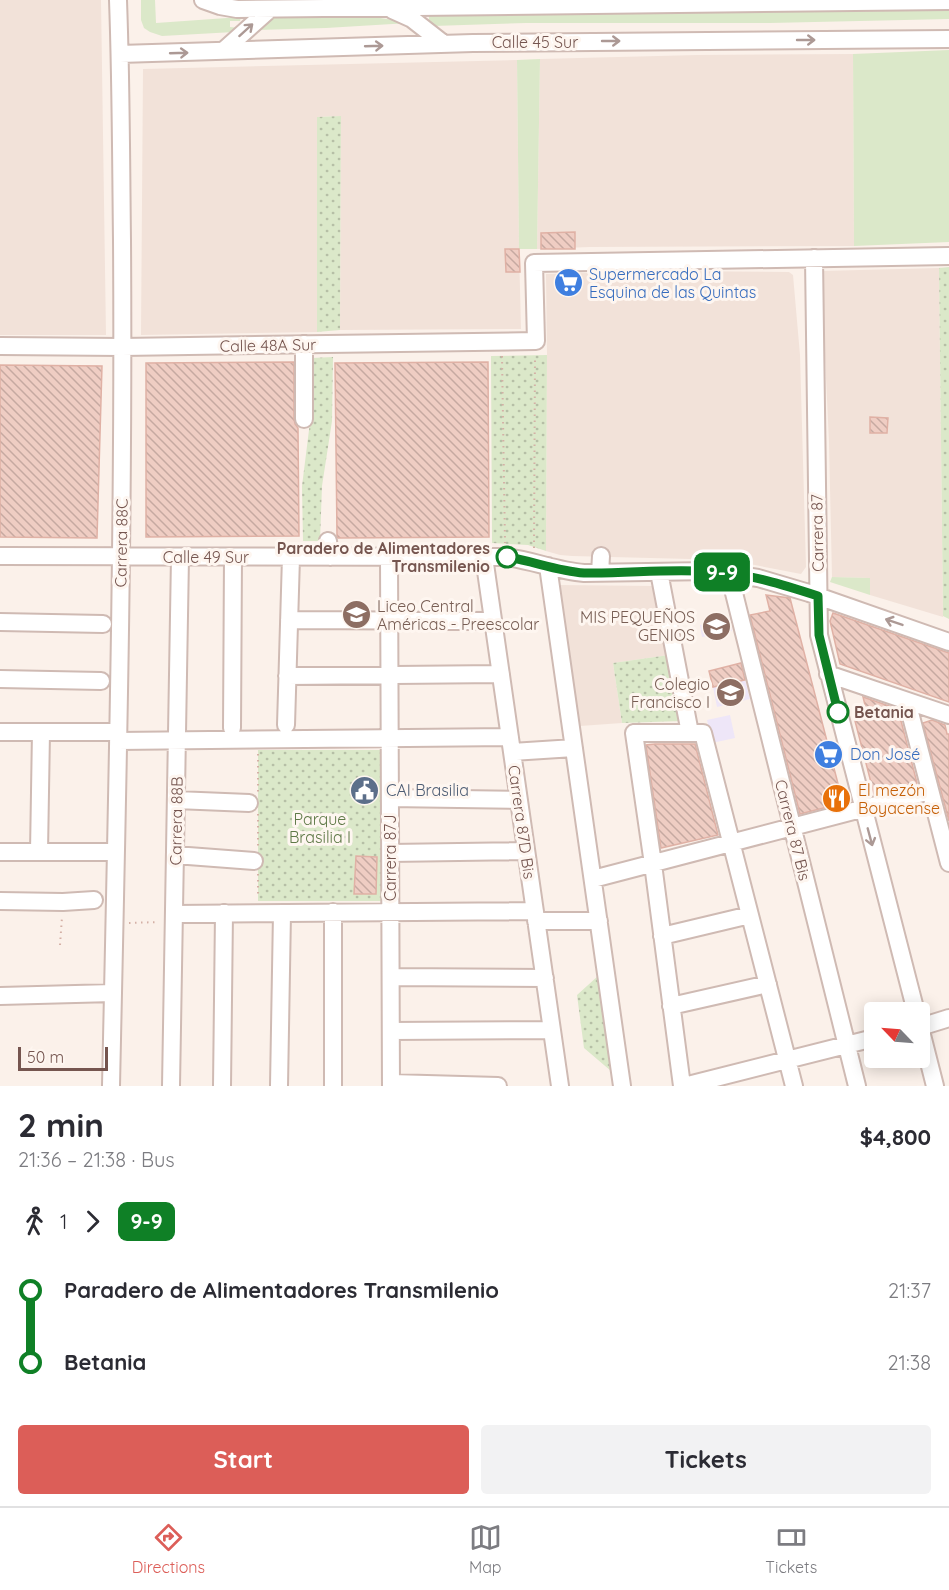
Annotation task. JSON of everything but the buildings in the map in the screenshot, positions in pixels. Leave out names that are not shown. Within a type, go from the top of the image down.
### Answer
[{"type":"street","name":"Carrera 88C","points":[[111,1086],[122,557],[118,0]]},
{"type":"street","points":[[203,0],[237,9],[339,4],[949,1]]},
{"type":"street","points":[[391,4],[444,44]]},
{"type":"street","points":[[223,51],[270,9]]},
{"type":"street","name":"Calle 45 Sur","points":[[120,54],[444,44],[949,39]]},
{"type":"street","points":[[536,341],[534,263],[949,256]]},
{"type":"street","name":"Carrera 87","points":[[814,258],[819,635],[913,1002]]},
{"type":"street","name":"Calle 48A Sur","points":[[0,346],[122,347],[536,341]]},
{"type":"street","points":[[304,344],[304,419]]},
{"type":"street","name":"Calle 49 Sur","points":[[0,556],[291,557],[329,549],[389,557],[505,557],[568,572],[729,573],[768,581],[818,596],[949,642]]},
{"type":"street","points":[[600,573],[601,556]]},
{"type":"street","name":"Carrera 88B","points":[[171,1086],[180,557]]},
{"type":"street","points":[[232,728],[233,557]]},
{"type":"street","points":[[286,725],[291,557]]},
{"type":"street","name":"Carrera 87J","points":[[389,557],[392,1085]]},
{"type":"street","name":"Carrera 87D Bis","points":[[484,557],[560,1086]]},
{"type":"street","points":[[541,564],[574,748],[622,1086]]},
{"type":"street","points":[[659,572],[697,733],[732,843],[794,1086]]},
{"type":"street","name":"Carrera 87 Bis","points":[[729,573],[857,1086]]},
{"type":"street","points":[[289,620],[493,621]]},
{"type":"street","points":[[0,622],[103,624]]},
{"type":"street","points":[[287,676],[501,674]]},
{"type":"street","points":[[828,674],[949,715]]},
{"type":"street","points":[[0,679],[101,681]]},
{"type":"street","points":[[907,701],[949,863]]},
{"type":"street","points":[[0,732],[41,732],[177,740],[390,738],[574,748]]},
{"type":"street","points":[[39,852],[41,732]]},
{"type":"street","points":[[697,733],[634,733],[683,1086],[730,1080],[787,1060],[864,1040]]},
{"type":"street","points":[[593,879],[930,791]]},
{"type":"street","points":[[390,798],[519,800]]},
{"type":"street","points":[[176,800],[255,806]]},
{"type":"street","points":[[390,853],[526,851]]},
{"type":"street","points":[[0,852],[116,852]]},
{"type":"street","points":[[175,855],[257,861]]},
{"type":"street","points":[[0,901],[94,900]]},
{"type":"street","points":[[333,912],[333,1086]]},
{"type":"street","points":[[174,918],[224,913],[391,912],[536,916],[599,921]]},
{"type":"street","points":[[222,1086],[224,913]]},
{"type":"street","points":[[279,1086],[282,913]]},
{"type":"street","points":[[662,936],[750,915]]},
{"type":"street","points":[[391,977],[544,978]]},
{"type":"street","points":[[671,1006],[768,984]]},
{"type":"street","points":[[0,996],[113,993]]},
{"type":"street","points":[[930,1024],[949,1018]]},
{"type":"street","points":[[391,1031],[552,1030]]},
{"type":"street","points":[[930,1066],[935,1086]]},
{"type":"street","points":[[392,1085],[498,1086]]},
{"type":"path","points":[[536,341],[541,564]]},
{"type":"path","points":[[502,342],[505,557]]},
{"type":"path","points":[[258,739],[255,806],[258,913]]},
{"type":"path","points":[[60,945],[63,902]]},
{"type":"path","points":[[122,923],[174,918]]},
{"type":"shaded area","points":[[0,0],[101,0],[106,335],[0,335]]},
{"type":"shaded area","points":[[853,54],[854,246],[537,249],[540,59]]},
{"type":"shaded area","points":[[517,60],[521,329],[340,330],[341,116],[317,117],[317,332],[141,335],[143,69]]},
{"type":"shaded area","points":[[939,268],[943,617],[870,595],[870,578],[832,577],[829,442],[821,271]]},
{"type":"shaded area","points":[[669,271],[789,272],[793,275],[800,355],[806,567],[801,574],[729,560],[572,556],[546,551],[546,274]]},
{"type":"shaded area","points":[[559,585],[654,586],[669,655],[613,663],[622,723],[580,726]]},
{"type":"shaded area","name":"MIS PEQUEÑOS GENIOS","points":[[729,619],[732,631],[702,637],[700,625]]},
{"type":"shaded area","name":"Colegio Francisco I","points":[[745,680],[750,699],[717,707],[713,687]]},
{"type":"shaded area","name":"Colegio Francisco I","points":[[730,715],[735,738],[712,743],[707,720]]},
{"type":"green space","points":[[141,0],[155,0],[156,23],[241,17],[240,21],[230,21],[230,27],[240,28],[234,32],[162,36],[144,28],[141,20]]},
{"type":"green space","points":[[949,10],[949,19],[770,23],[526,23],[433,26],[420,21],[429,21],[429,13]]},
{"type":"green space","points":[[345,13],[409,23],[257,30],[272,16]]},
{"type":"green space","points":[[949,50],[949,242],[854,246],[853,54]]},
{"type":"green space","points":[[540,59],[537,249],[519,249],[517,60]]},
{"type":"green space","points":[[341,116],[340,330],[317,332],[317,117]]},
{"type":"green space","points":[[949,267],[949,619],[943,616],[939,268]]},
{"type":"green space","points":[[547,355],[546,551],[528,545],[492,543],[491,356]]},
{"type":"green space","points":[[333,357],[332,421],[322,486],[320,541],[303,541],[302,486],[310,422],[312,358]]},
{"type":"green space","points":[[832,577],[870,578],[870,595],[830,582]]},
{"type":"green space","points":[[669,655],[682,721],[622,723],[613,663]]},
{"type":"green space","name":"Parque Brasilia I","points":[[258,750],[382,750],[381,901],[258,901]]},
{"type":"green space","points":[[598,976],[611,1071],[584,1048],[577,995]]},
{"type":"bus line","name":"9-9","points":[[507,557],[568,572],[711,571],[729,573],[758,578],[818,596],[820,643],[838,712]]},
{"type":"place","name":"Supermercado La Esquina de las Quintas","points":[[568,283]]},
{"type":"place","name":"Paradero de Alimentadores Transmilenio","points":[[507,557]]},
{"type":"place","name":"Liceo Central Américas - Preescolar","points":[[356,615]]},
{"type":"place","name":"MIS PEQUEÑOS GENIOS","points":[[716,626]]},
{"type":"place","name":"Colegio Francisco I","points":[[731,693]]},
{"type":"place","name":"Betania","points":[[838,712]]},
{"type":"place","name":"Don José","points":[[829,754]]},
{"type":"place","name":"CAI Brasilia","points":[[365,790]]},
{"type":"place","name":"El mezón Boyacense","points":[[837,799]]}]
